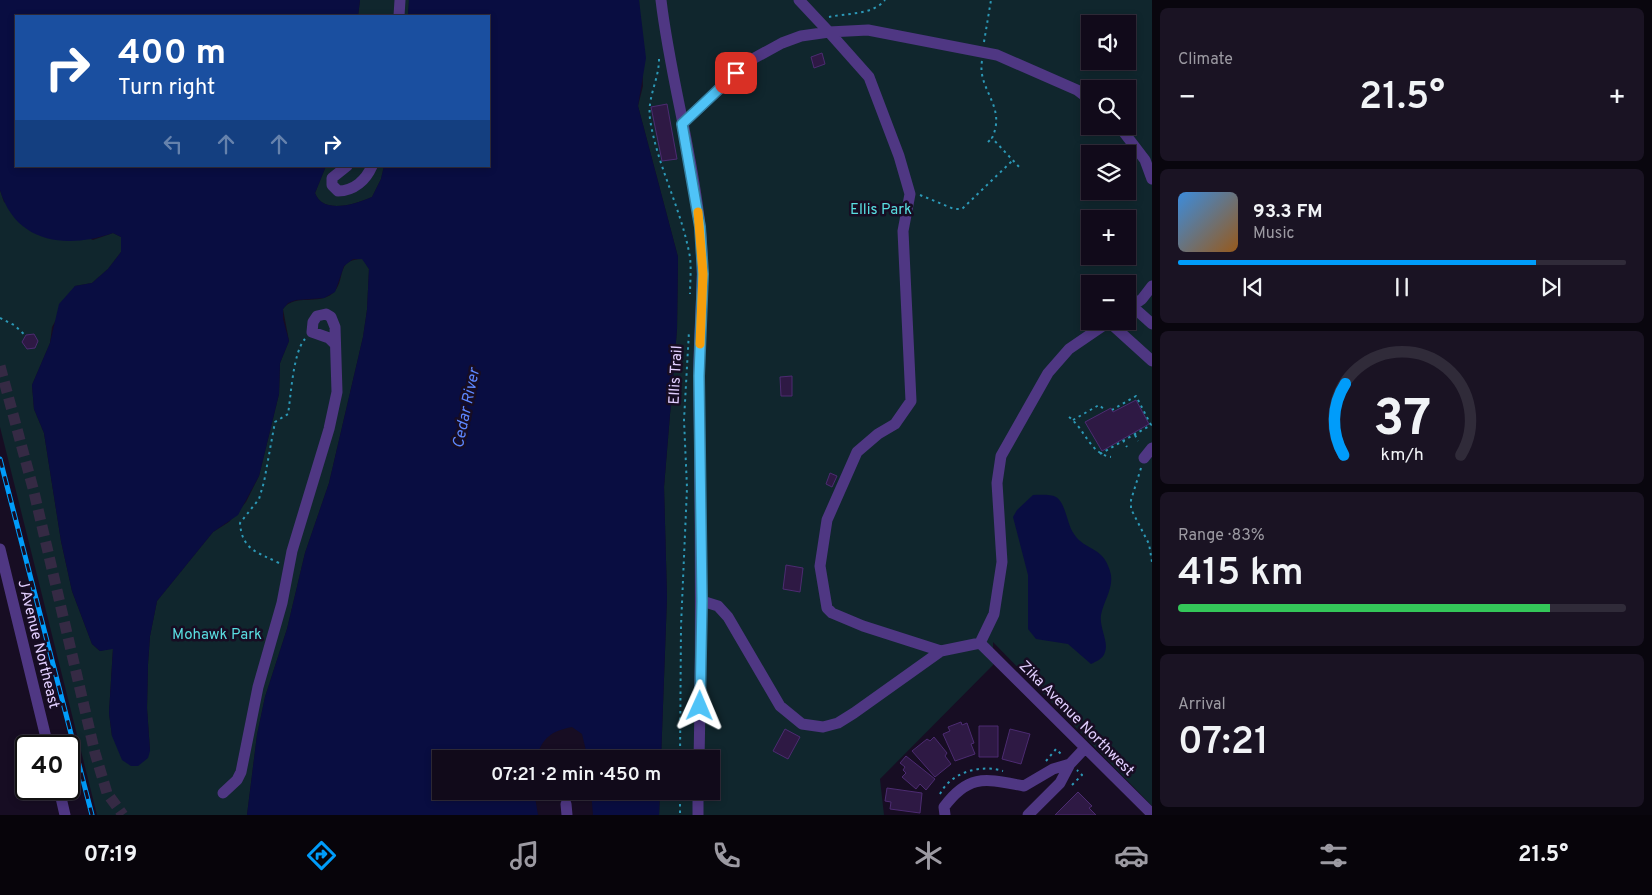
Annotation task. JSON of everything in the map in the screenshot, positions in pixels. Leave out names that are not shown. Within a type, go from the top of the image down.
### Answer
[{"type":"street","points":[[399,15],[400,0]]},
{"type":"street","points":[[661,0],[700,227],[703,274],[699,376],[702,601],[699,750]]},
{"type":"street","points":[[666,31],[669,0]]},
{"type":"street","points":[[799,0],[869,77],[910,194],[903,231],[911,401],[895,424],[878,434],[857,452],[827,520],[820,566],[827,608],[832,613],[863,626],[941,651]]},
{"type":"street","points":[[682,124],[749,61],[782,43],[801,36],[829,32],[868,30],[997,55],[1081,92]]},
{"type":"street","points":[[1126,135],[1145,160],[1152,179]]},
{"type":"street","points":[[346,167],[332,178],[332,184],[338,191],[344,191],[357,185],[367,177],[372,167]]},
{"type":"street","points":[[1136,304],[1152,286]]},
{"type":"street","points":[[1136,312],[1152,324]]},
{"type":"street","points":[[223,793],[237,780],[240,772],[256,694],[280,611],[300,523],[330,429],[337,392],[335,327],[331,318],[326,314],[317,316],[313,322],[312,332],[329,338],[335,344]]},
{"type":"street","points":[[702,601],[718,606],[741,638],[780,706],[802,724],[823,727],[838,722],[941,651],[980,643],[994,614],[1002,562],[997,483],[1001,456],[1048,373],[1069,349],[1097,330]]},
{"type":"street","points":[[1118,330],[1152,361]]},
{"type":"street","points":[[1144,458],[1152,448]]},
{"type":"street","name":"J Avenue Northeast","points":[[0,549],[45,735]]},
{"type":"street","name":"Zika Avenue Northwest","points":[[980,643],[1151,814]]},
{"type":"street","points":[[1028,815],[1060,783],[1070,764],[1085,748]]},
{"type":"street","points":[[945,815],[944,807],[955,792],[971,781],[987,778],[1024,786],[1053,769],[1070,764]]},
{"type":"street","points":[[62,800],[65,815]]},
{"type":"street","points":[[698,800],[698,815]]},
{"type":"path","points":[[817,19],[865,12],[878,7],[886,0]]},
{"type":"path","points":[[988,142],[996,128],[996,112],[981,76],[992,0]]},
{"type":"path","points":[[658,52],[658,72],[649,98],[650,118],[656,151],[690,253],[690,295]]},
{"type":"path","points":[[992,138],[1021,168]]},
{"type":"path","points":[[910,194],[926,196],[954,210],[962,209],[1013,160]]},
{"type":"path","points":[[0,318],[14,325],[25,335]]},
{"type":"path","name":"Ellis Trail","points":[[680,750],[681,626],[688,488],[684,420],[689,323]]},
{"type":"path","points":[[289,568],[250,549],[241,538],[240,523],[259,499],[275,422],[288,414],[302,342],[312,332]]},
{"type":"path","points":[[1100,454],[1151,425],[1136,396],[1112,410]]},
{"type":"path","points":[[1073,420],[1099,405],[1105,410]]},
{"type":"path","points":[[1069,417],[1100,454],[1111,457]]},
{"type":"path","points":[[1134,435],[1138,441]]},
{"type":"path","points":[[1123,440],[1127,447]]},
{"type":"path","points":[[1144,458],[1131,500],[1131,508],[1149,544],[1152,562]]},
{"type":"path","points":[[680,800],[680,815]]},
{"type":"green space","points":[[360,0],[409,0],[408,15],[358,15]]},
{"type":"green space","name":"Ellis Park","points":[[639,0],[1152,0],[1152,806],[993,642],[993,665],[880,779],[884,815],[659,815],[660,800],[720,800],[720,750],[661,750],[667,597],[664,487],[677,329],[678,257],[638,106],[643,86]]},
{"type":"green space","points":[[326,167],[384,167],[381,179],[372,197],[349,205],[332,206],[319,200],[315,193]]},
{"type":"green space","name":"Mohawk Park","points":[[0,190],[4,202],[93,240],[113,233],[121,237],[121,252],[108,269],[92,283],[75,286],[52,327],[50,343],[32,385],[34,409],[44,433],[61,541],[72,591],[92,644],[100,651],[113,648],[109,713],[112,736],[150,751],[147,708],[148,664],[150,636],[157,601],[213,532],[229,522],[246,502],[259,476],[279,394],[280,363],[289,341],[283,309],[288,304],[300,300],[327,297],[337,288],[344,266],[348,262],[363,259],[369,269],[367,310],[363,337],[329,483],[305,553],[287,629],[265,697],[257,735],[247,815],[97,815],[80,747],[80,735],[77,735],[0,427]]},
{"type":"water","name":"Cedar River","points":[[0,0],[360,0],[358,15],[15,15],[15,167],[326,167],[315,193],[319,200],[325,204],[340,206],[372,197],[381,179],[384,167],[490,167],[490,15],[408,15],[409,0],[639,0],[646,58],[638,106],[678,257],[677,329],[664,487],[667,597],[661,750],[586,750],[582,734],[572,727],[553,733],[544,741],[539,750],[432,750],[432,800],[536,800],[538,815],[247,815],[257,735],[265,697],[287,629],[305,553],[329,483],[363,337],[367,310],[369,269],[362,259],[353,259],[344,266],[335,292],[324,298],[296,300],[288,303],[283,309],[283,319],[289,341],[280,363],[279,394],[259,476],[238,515],[213,532],[157,601],[150,636],[148,664],[147,708],[150,751],[148,758],[138,766],[131,766],[122,760],[112,736],[109,713],[113,649],[100,651],[92,644],[72,591],[61,541],[44,433],[34,409],[32,385],[50,343],[59,304],[75,286],[92,283],[108,269],[121,252],[121,237],[113,233],[78,241],[61,241],[45,238],[31,232],[18,222],[8,208],[0,190]]},
{"type":"water","points":[[1033,495],[1051,495],[1056,497],[1062,504],[1074,534],[1103,557],[1110,571],[1110,588],[1101,615],[1106,648],[1101,658],[1091,664],[1068,644],[1036,639],[1028,629],[1028,575],[1013,517],[1017,510]]},
{"type":"water","points":[[592,800],[660,800],[659,815],[593,815]]},
{"type":"building","points":[[822,53],[825,64],[814,68],[811,57]]},
{"type":"building","points":[[667,104],[677,159],[662,161],[651,107]]},
{"type":"building","points":[[34,334],[38,341],[35,348],[27,349],[22,342],[26,335]]},
{"type":"building","points":[[792,376],[792,396],[781,396],[780,377]]},
{"type":"building","points":[[1136,400],[1149,424],[1102,451],[1085,422],[1111,408],[1113,412]]},
{"type":"building","points":[[830,473],[837,476],[832,487],[826,484]]},
{"type":"building","points":[[786,565],[803,568],[800,592],[783,589]]},
{"type":"building","points":[[961,722],[962,725],[967,723],[974,743],[971,744],[975,754],[955,761],[943,734],[950,731],[948,727]]},
{"type":"building","points":[[979,726],[998,726],[998,757],[979,757]]},
{"type":"building","points":[[785,729],[800,737],[788,759],[773,751]]},
{"type":"building","points":[[1010,729],[1030,734],[1021,764],[1002,759]]},
{"type":"building","points":[[934,737],[947,753],[945,756],[951,764],[935,777],[912,751],[927,739],[930,741]]},
{"type":"building","points":[[906,756],[935,779],[926,790],[920,784],[916,789],[902,777],[906,773],[903,770],[905,767],[900,763]]},
{"type":"building","points":[[887,788],[922,793],[920,813],[890,809],[891,802],[885,801]]},
{"type":"building","points":[[1078,792],[1092,806],[1089,808],[1096,815],[1055,815]]},
{"type":"tunnel","points":[[0,366],[34,492],[95,753],[107,793],[123,815]]},
{"type":"railway","points":[[0,459],[92,815]]},
{"type":"slow traffic","points":[[698,212],[703,274],[700,344]]},
{"type":"route","points":[[700,706],[702,601],[699,376],[703,274],[700,227],[682,124],[736,73]]}]
